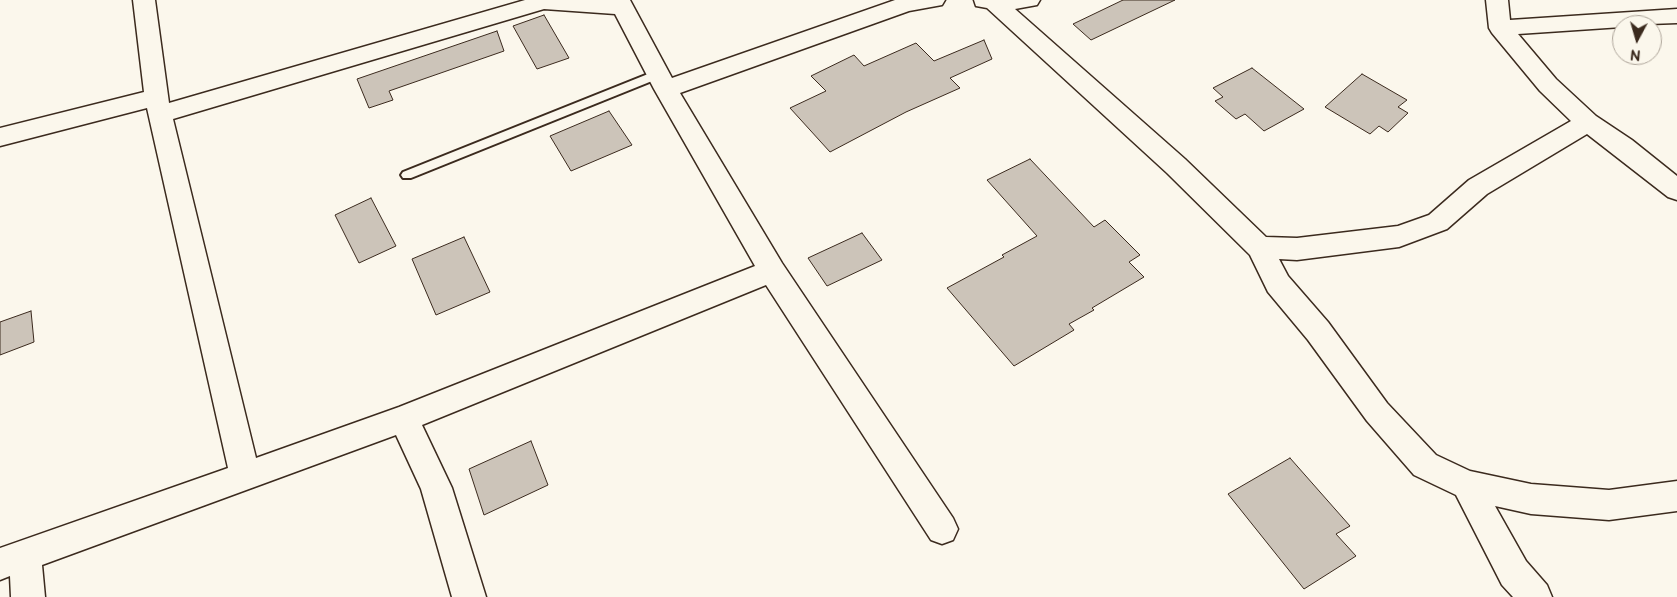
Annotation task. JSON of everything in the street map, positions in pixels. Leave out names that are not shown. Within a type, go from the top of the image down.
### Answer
[{"type":"street","points":[[144,0],[158,105],[245,476]]},
{"type":"street","points":[[662,81],[906,4],[934,0]]},
{"type":"street","points":[[986,1],[1029,0]]},
{"type":"street","points":[[1497,0],[1500,28],[1548,84],[1587,122],[1677,189]]},
{"type":"street","points":[[986,1],[1176,166],[1260,248],[1278,284],[1318,331],[1377,412],[1425,465],[1467,485],[1531,499],[1609,505],[1677,496]]},
{"type":"street","points":[[0,137],[158,105],[544,2],[622,4],[662,81],[772,271],[942,529]]},
{"type":"street","points":[[1500,28],[1677,16]]},
{"type":"street","points":[[1260,248],[1297,248],[1399,236],[1438,222],[1478,187],[1555,143],[1587,122]]},
{"type":"street","points":[[28,597],[12,560],[404,419],[772,271]]},
{"type":"street","points":[[404,419],[436,488],[470,597]]},
{"type":"street","points":[[1467,485],[1514,573],[1535,597]]},
{"type":"lane","points":[[407,175],[662,81]]},
{"type":"building","points":[[1123,0],[1175,0],[1091,40],[1073,24]]},
{"type":"building","points":[[544,15],[569,58],[537,69],[513,26]]},
{"type":"building","points":[[497,31],[504,51],[389,91],[393,100],[369,108],[357,79]]},
{"type":"building","points":[[984,40],[992,59],[950,78],[960,88],[906,112],[830,152],[790,108],[826,91],[811,76],[854,55],[864,66],[916,43],[934,61]]},
{"type":"building","points":[[1252,68],[1304,109],[1264,131],[1245,114],[1236,119],[1215,101],[1223,97],[1213,88]]},
{"type":"building","points":[[1362,74],[1407,100],[1398,107],[1408,113],[1388,132],[1379,126],[1370,134],[1325,107]]},
{"type":"building","points":[[609,111],[632,145],[571,171],[550,136]]},
{"type":"building","points":[[1030,159],[1094,227],[1105,220],[1140,255],[1129,262],[1144,277],[1069,324],[1074,330],[1014,366],[947,288],[1004,257],[1002,255],[1037,236],[987,180]]},
{"type":"building","points":[[371,198],[396,246],[359,263],[335,215]]},
{"type":"building","points":[[862,233],[882,260],[827,286],[808,258]]},
{"type":"building","points":[[464,237],[490,292],[436,315],[412,259]]},
{"type":"building","points":[[31,311],[34,342],[0,355],[0,322]]},
{"type":"building","points":[[531,441],[548,485],[484,515],[469,469]]},
{"type":"building","points":[[1290,458],[1350,526],[1336,534],[1356,556],[1304,589],[1228,494]]}]
